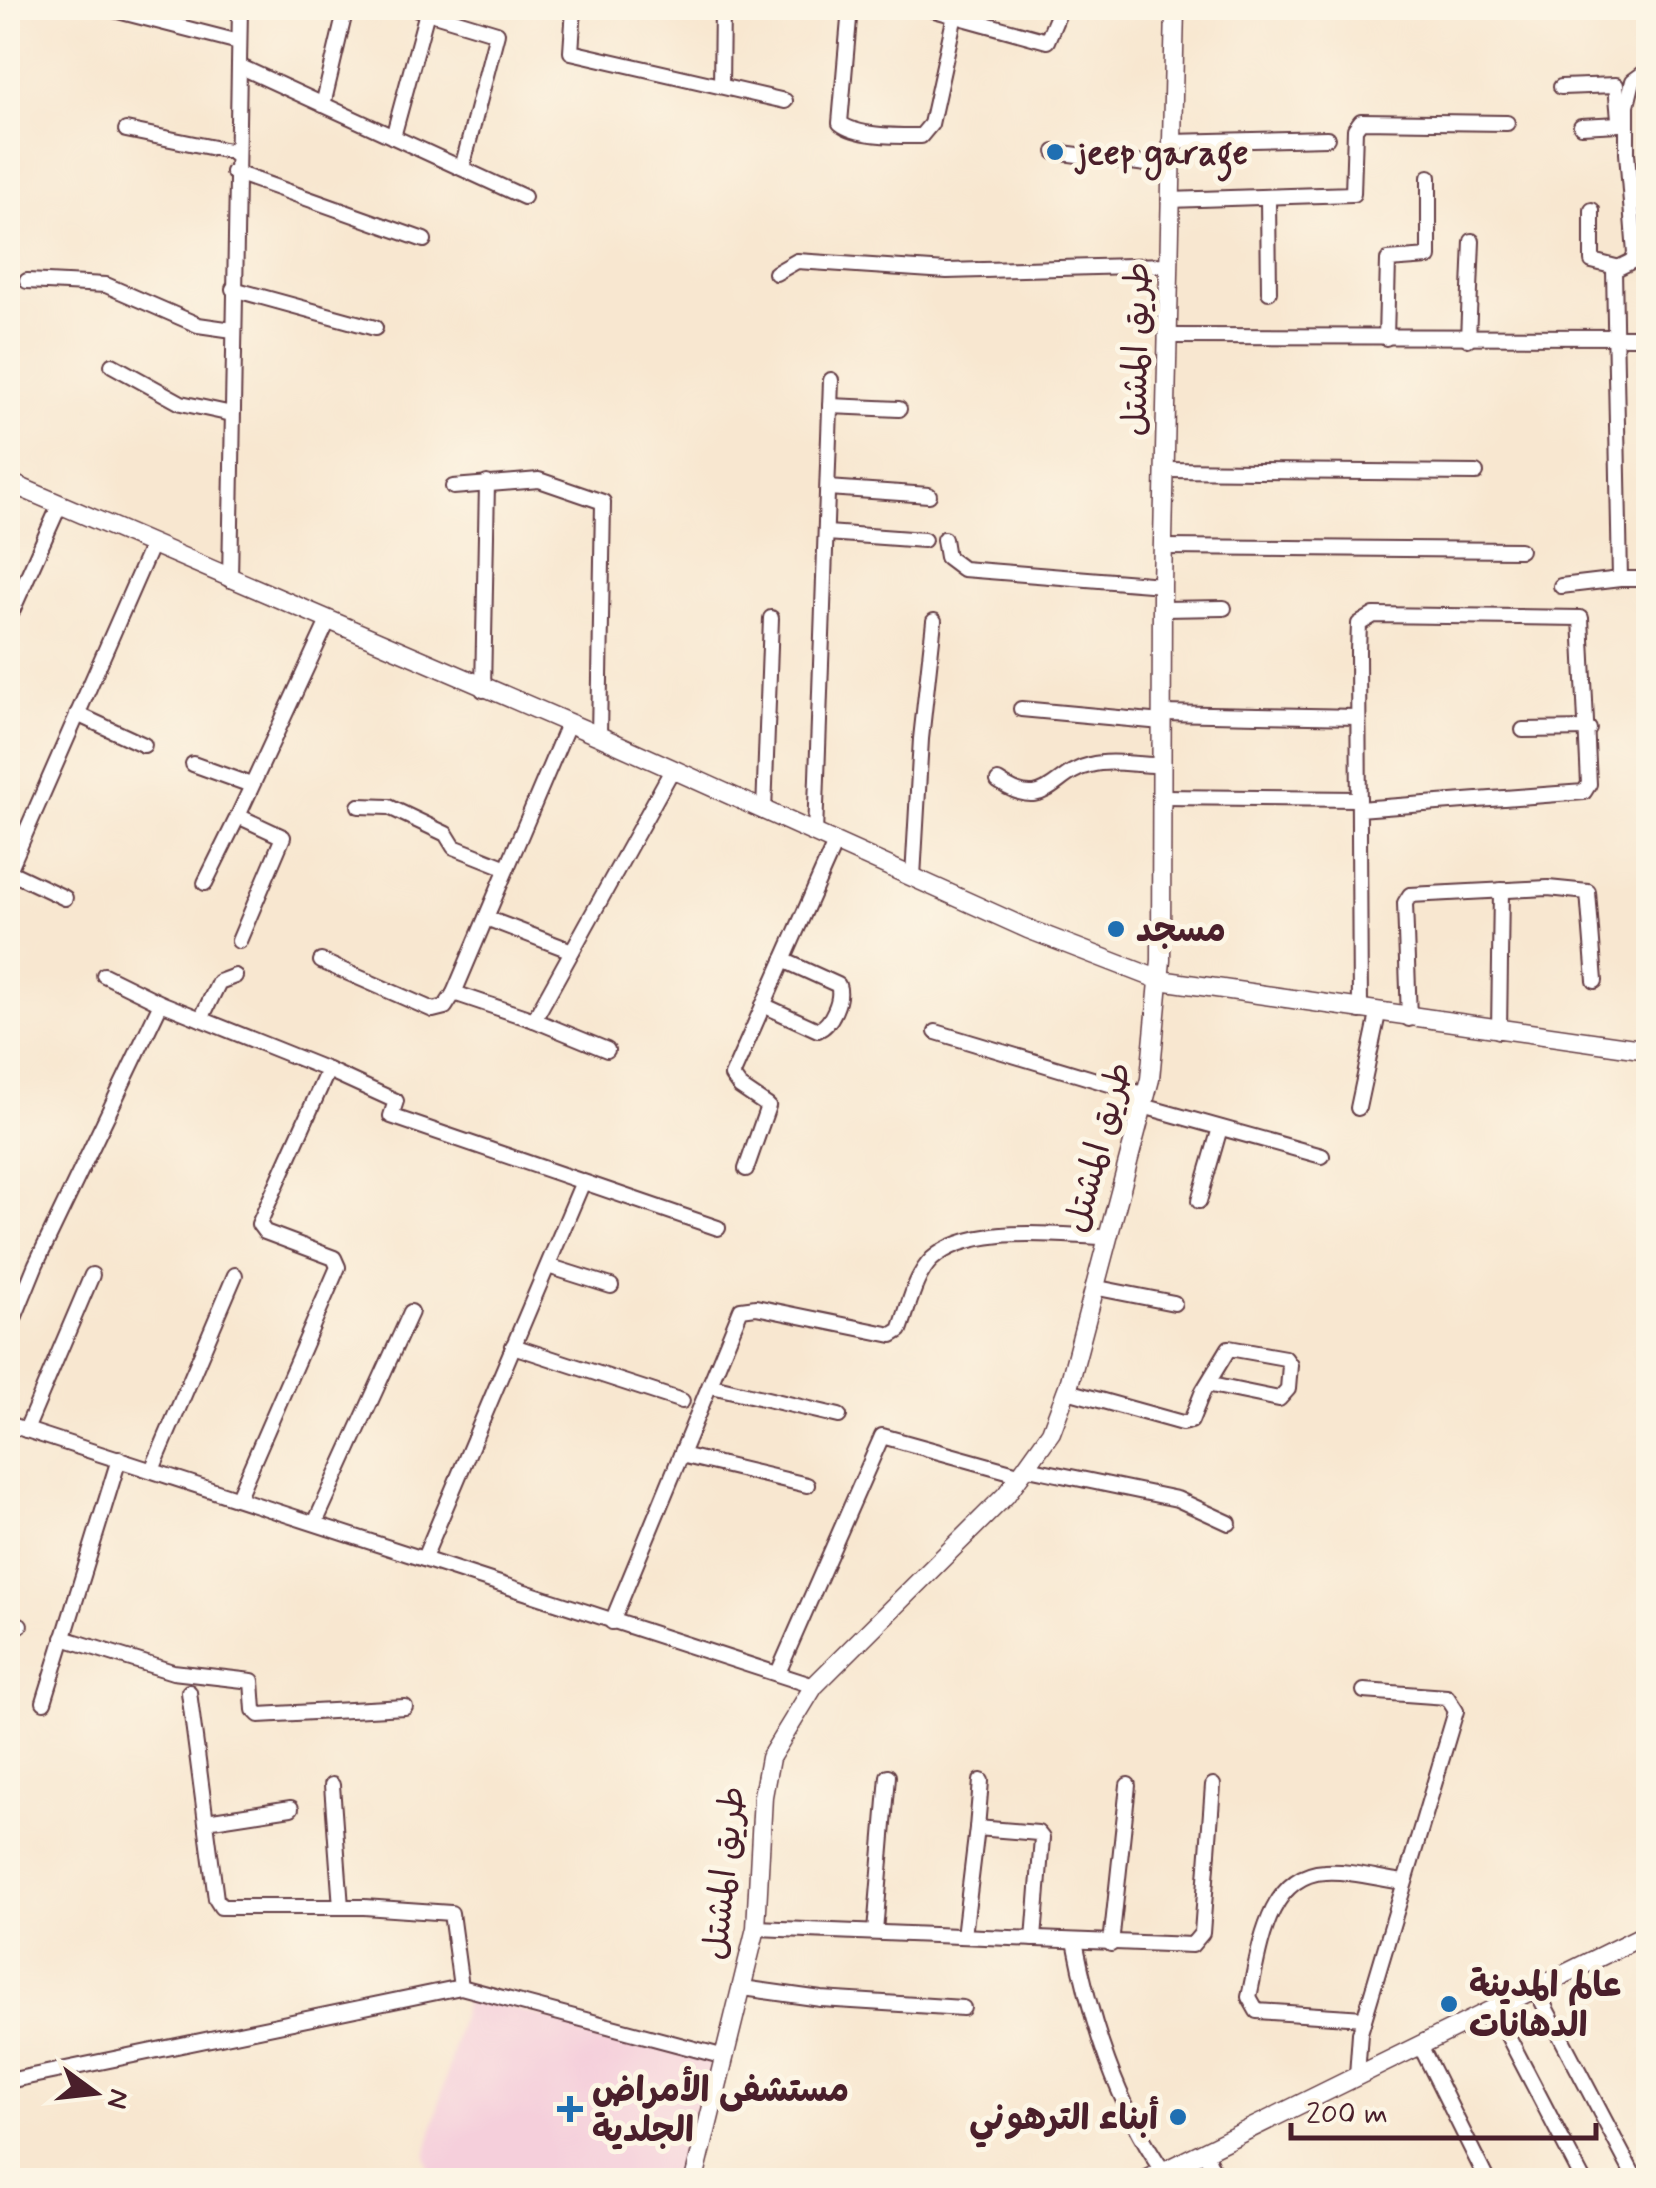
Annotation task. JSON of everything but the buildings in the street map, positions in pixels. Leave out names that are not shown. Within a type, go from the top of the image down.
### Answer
[{"type":"main road","name":"طريق المشتل","points":[[694,2180],[756,1928],[765,1778],[780,1735],[814,1686],[1025,1472],[1050,1432],[1067,1391],[1145,1101],[1160,980],[1162,584],[1175,8]]},
{"type":"main road","points":[[8,482],[483,690],[599,736],[913,877],[1160,980],[1409,1019],[1648,1050]]},
{"type":"main road","points":[[1146,2180],[1648,1934]]},
{"type":"street","points":[[106,8],[239,42]]},
{"type":"street","points":[[230,580],[233,172],[240,8]]},
{"type":"street","points":[[323,105],[346,8]]},
{"type":"street","points":[[574,8],[570,52],[785,101]]},
{"type":"street","points":[[721,86],[722,8]]},
{"type":"street","points":[[850,8],[840,124],[852,130],[907,136],[922,136],[931,124],[955,15]]},
{"type":"street","points":[[928,8],[1047,41],[1061,8]]},
{"type":"street","points":[[393,137],[421,10],[494,29],[498,38],[462,168]]},
{"type":"street","points":[[239,66],[524,197]]},
{"type":"street","points":[[1592,210],[1592,261],[1616,267],[1632,262],[1635,254],[1627,106],[1633,81],[1648,70]]},
{"type":"street","points":[[1561,87],[1616,85],[1620,148],[1627,153]]},
{"type":"street","points":[[1169,200],[1353,194],[1355,129],[1361,121],[1507,123]]},
{"type":"street","points":[[1580,126],[1619,124]]},
{"type":"street","points":[[126,130],[234,152]]},
{"type":"street","points":[[1171,142],[1327,138]]},
{"type":"street","points":[[1055,152],[1169,167]]},
{"type":"street","points":[[233,172],[424,240]]},
{"type":"street","points":[[1386,338],[1388,260],[1429,257],[1429,178]]},
{"type":"street","points":[[1268,198],[1269,292]]},
{"type":"street","points":[[1468,339],[1472,241]]},
{"type":"street","points":[[776,273],[808,261],[947,271],[1167,264]]},
{"type":"street","points":[[1616,267],[1620,580]]},
{"type":"street","points":[[28,281],[106,285],[198,326],[232,330]]},
{"type":"street","points":[[233,289],[375,328]]},
{"type":"street","points":[[1168,336],[1648,337]]},
{"type":"street","points":[[112,365],[181,403],[232,414]]},
{"type":"street","points":[[816,834],[831,380]]},
{"type":"street","points":[[830,406],[899,409]]},
{"type":"street","points":[[1166,470],[1476,473]]},
{"type":"street","points":[[453,487],[539,480],[603,502],[599,736]]},
{"type":"street","points":[[483,690],[487,484]]},
{"type":"street","points":[[828,488],[929,495]]},
{"type":"street","points":[[8,620],[60,504]]},
{"type":"street","points":[[826,533],[924,540]]},
{"type":"street","points":[[944,539],[947,557],[963,569],[1162,584]]},
{"type":"street","points":[[65,898],[8,872],[152,544]]},
{"type":"street","points":[[1164,546],[1520,550]]},
{"type":"street","points":[[1561,586],[1648,580]]},
{"type":"street","points":[[1162,609],[1224,608]]},
{"type":"street","points":[[1162,797],[1359,804],[1580,794],[1589,784],[1585,626],[1577,616],[1367,616],[1358,629],[1359,804],[1369,1013],[1358,1108]]},
{"type":"street","points":[[764,812],[771,618]]},
{"type":"street","points":[[205,883],[328,621]]},
{"type":"street","points":[[913,877],[920,739],[934,621]]},
{"type":"street","points":[[1022,709],[1162,718],[1358,717]]},
{"type":"street","points":[[77,714],[144,745]]},
{"type":"street","points":[[320,961],[433,1010],[445,1008],[568,724]]},
{"type":"street","points":[[1522,730],[1589,729]]},
{"type":"street","points":[[193,764],[251,785]]},
{"type":"street","points":[[998,781],[1014,791],[1034,794],[1060,784],[1092,764],[1162,765]]},
{"type":"street","points":[[534,1020],[672,770]]},
{"type":"street","points":[[360,806],[389,807],[446,834],[454,847],[507,868]]},
{"type":"street","points":[[238,816],[284,837],[239,941]]},
{"type":"street","points":[[746,1169],[768,1106],[734,1082],[732,1076],[835,843]]},
{"type":"street","points":[[1409,1019],[1406,899],[1416,894],[1501,890],[1588,892],[1595,981]]},
{"type":"street","points":[[1498,1031],[1501,890]]},
{"type":"street","points":[[486,918],[572,950]]},
{"type":"street","points":[[764,1006],[818,1030],[827,1025],[840,997],[838,985],[783,960]]},
{"type":"street","points":[[104,975],[161,1003],[396,1101],[391,1116],[718,1228]]},
{"type":"street","points":[[201,1019],[219,982],[235,976]]},
{"type":"street","points":[[454,993],[607,1050]]},
{"type":"street","points":[[8,1334],[36,1264],[161,1003]]},
{"type":"street","points":[[936,1032],[1220,1128],[1322,1156]]},
{"type":"street","points":[[238,1497],[338,1266],[334,1258],[264,1232],[259,1224],[328,1070]]},
{"type":"street","points":[[1199,1201],[1220,1128]]},
{"type":"street","points":[[424,1558],[582,1184]]},
{"type":"street","points":[[612,1622],[712,1386],[737,1315],[746,1307],[892,1335],[900,1330],[918,1279],[934,1258],[991,1236],[1107,1237]]},
{"type":"street","points":[[548,1266],[611,1286]]},
{"type":"street","points":[[152,1470],[235,1274]]},
{"type":"street","points":[[26,1430],[92,1275]]},
{"type":"street","points":[[1093,1287],[1174,1303]]},
{"type":"street","points":[[316,1521],[411,1312]]},
{"type":"street","points":[[513,1346],[682,1401]]},
{"type":"street","points":[[1067,1391],[1182,1423],[1192,1421],[1203,1391],[1229,1348],[1289,1360],[1288,1389],[1279,1398],[1210,1385]]},
{"type":"street","points":[[712,1386],[840,1416]]},
{"type":"street","points":[[8,1424],[814,1686]]},
{"type":"street","points":[[778,1673],[882,1436],[1025,1472],[1176,1499],[1228,1523]]},
{"type":"street","points":[[681,1455],[806,1485]]},
{"type":"street","points":[[44,1702],[119,1459]]},
{"type":"street","points":[[63,1638],[173,1672],[252,1680],[254,1710],[259,1714],[404,1707]]},
{"type":"street","points":[[189,1692],[216,1899],[222,1907],[340,1907],[452,1914],[461,1987]]},
{"type":"street","points":[[1357,2075],[1364,2018],[1456,1711],[1447,1697],[1364,1692]]},
{"type":"street","points":[[876,1932],[888,1776]]},
{"type":"street","points":[[964,1936],[981,1781]]},
{"type":"street","points":[[1111,1944],[1128,1785]]},
{"type":"street","points":[[756,1928],[1192,1945],[1202,1933],[1213,1785]]},
{"type":"street","points":[[332,1786],[340,1907]]},
{"type":"street","points":[[206,1821],[292,1808]]},
{"type":"street","points":[[976,1828],[1038,1833],[1042,1838],[1034,1939]]},
{"type":"street","points":[[1364,2018],[1257,2011],[1249,1998],[1268,1918],[1301,1878],[1324,1872],[1403,1882]]},
{"type":"street","points":[[1076,1942],[1100,2043],[1137,2128],[1164,2172]]},
{"type":"street","points":[[8,2081],[461,1987],[725,2057]]},
{"type":"street","points":[[743,1988],[821,1999],[964,2008]]},
{"type":"street","points":[[1536,1990],[1636,2180]]},
{"type":"street","points":[[1495,2012],[1583,2180]]},
{"type":"street","points":[[1420,2045],[1483,2179]]},
{"type":"street","points":[[1205,2152],[1217,2180]]},
{"type":"shaded area","name":"مستشفى الأمراض الجلدية","points":[[466,1996],[716,2061],[681,2180],[432,2180],[426,2156]]},
{"type":"place","name":"jeep garage","points":[[1055,152]]},
{"type":"place","name":"مسجد","points":[[1116,929]]},
{"type":"place","name":"عالم المدينة الدهانات","points":[[1449,2004]]},
{"type":"place","name":"مستشفى الأمراض الجلدية","points":[[570,2109]]},
{"type":"place","name":"أبناء الترهوني","points":[[1178,2117]]}]
